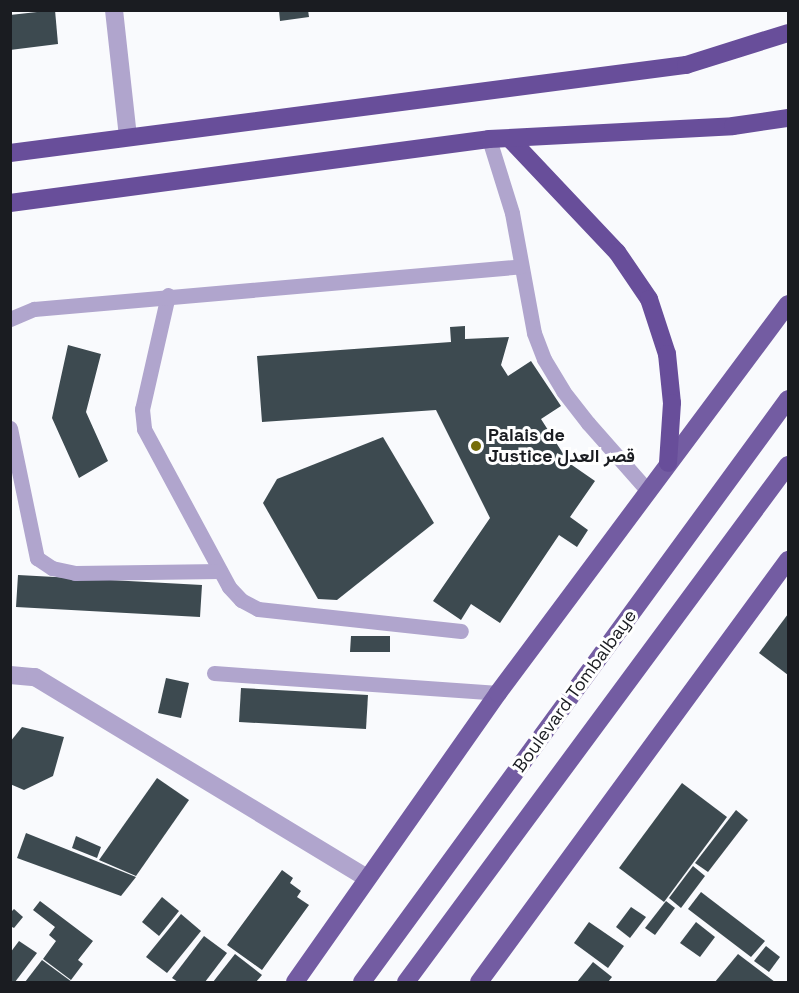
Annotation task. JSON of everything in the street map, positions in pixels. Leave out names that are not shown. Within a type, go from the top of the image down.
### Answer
[{"type":"highway","points":[[10,153],[686,65],[789,33]]},
{"type":"highway","points":[[10,203],[489,139],[733,126],[789,118]]},
{"type":"highway","points":[[510,139],[617,252],[649,299],[667,354],[672,403],[668,463]]},
{"type":"main road","points":[[295,982],[498,693],[647,490],[789,304]]},
{"type":"main road","name":"Boulevard Tombalbaye","points":[[362,982],[789,399]]},
{"type":"main road","name":"Boulevard Tombalbaye","points":[[406,982],[789,465]]},
{"type":"main road","points":[[479,982],[789,560]]},
{"type":"street","points":[[114,10],[128,136]]},
{"type":"street","points":[[10,675],[35,677],[368,878]]},
{"type":"lane","points":[[489,139],[512,213],[534,333],[544,359],[581,415],[647,490]]},
{"type":"lane","points":[[10,319],[34,309],[168,295],[521,266]]},
{"type":"lane","points":[[168,295],[141,409],[144,429],[229,587],[241,600],[258,609],[461,631]]},
{"type":"lane","points":[[10,428],[37,558],[52,568],[75,573],[220,572]]},
{"type":"lane","points":[[214,673],[498,693]]},
{"type":"building","points":[[55,10],[58,44],[10,50],[10,15]]},
{"type":"building","points":[[279,10],[308,10],[309,17],[280,21]]},
{"type":"building","points":[[465,326],[465,339],[509,337],[501,365],[508,376],[531,361],[561,406],[541,419],[569,463],[595,481],[570,517],[588,530],[577,547],[559,535],[500,623],[471,604],[461,620],[433,601],[490,518],[436,410],[262,422],[257,356],[451,342],[450,327]]},
{"type":"building","points":[[68,345],[101,354],[86,412],[108,461],[79,478],[52,418]]},
{"type":"building","points":[[383,437],[434,523],[337,600],[318,599],[263,503],[277,479]]},
{"type":"building","points":[[18,575],[202,585],[200,617],[16,607]]},
{"type":"building","points":[[788,614],[788,675],[759,653]]},
{"type":"building","points":[[351,636],[390,636],[390,652],[350,652]]},
{"type":"building","points":[[166,678],[189,683],[181,718],[158,713]]},
{"type":"building","points":[[241,688],[368,695],[366,729],[239,722]]},
{"type":"building","points":[[22,727],[64,737],[53,776],[24,790],[10,784],[10,742]]},
{"type":"building","points":[[157,778],[189,800],[136,876],[99,860]]},
{"type":"building","points":[[682,783],[727,817],[664,902],[619,868]]},
{"type":"building","points":[[736,810],[748,820],[708,872],[695,863]]},
{"type":"building","points":[[26,833],[136,877],[121,896],[17,858]]},
{"type":"building","points":[[76,836],[101,847],[97,858],[72,848]]},
{"type":"building","points":[[693,866],[705,876],[681,908],[669,898]]},
{"type":"building","points":[[282,870],[293,878],[290,883],[301,891],[297,897],[309,905],[262,970],[227,945]]},
{"type":"building","points":[[701,892],[765,941],[751,957],[688,909]]},
{"type":"building","points":[[162,897],[179,911],[159,936],[142,922]]},
{"type":"building","points":[[40,901],[93,941],[78,960],[83,964],[71,980],[43,959],[56,941],[49,935],[55,927],[33,910]]},
{"type":"building","points":[[666,901],[675,908],[655,935],[645,928]]},
{"type":"building","points":[[631,907],[646,917],[630,938],[616,927]]},
{"type":"building","points":[[14,909],[23,917],[14,928],[10,926],[10,913]]},
{"type":"building","points":[[181,914],[201,931],[167,973],[146,957]]},
{"type":"building","points":[[589,922],[624,946],[608,968],[574,943]]},
{"type":"building","points":[[696,922],[715,937],[700,957],[680,943]]},
{"type":"building","points":[[204,936],[227,953],[205,982],[178,982],[172,978]]},
{"type":"building","points":[[19,941],[37,953],[15,982],[10,982],[10,953]]},
{"type":"building","points":[[766,946],[780,957],[769,972],[754,961]]},
{"type":"building","points":[[235,954],[262,975],[256,982],[213,982]]},
{"type":"building","points":[[738,954],[775,982],[715,982]]},
{"type":"building","points":[[42,960],[72,982],[25,982]]},
{"type":"building","points":[[593,962],[612,977],[608,982],[577,982]]},
{"type":"place","name":"Palais de Justice قصر العدل","points":[[476,446]]}]
